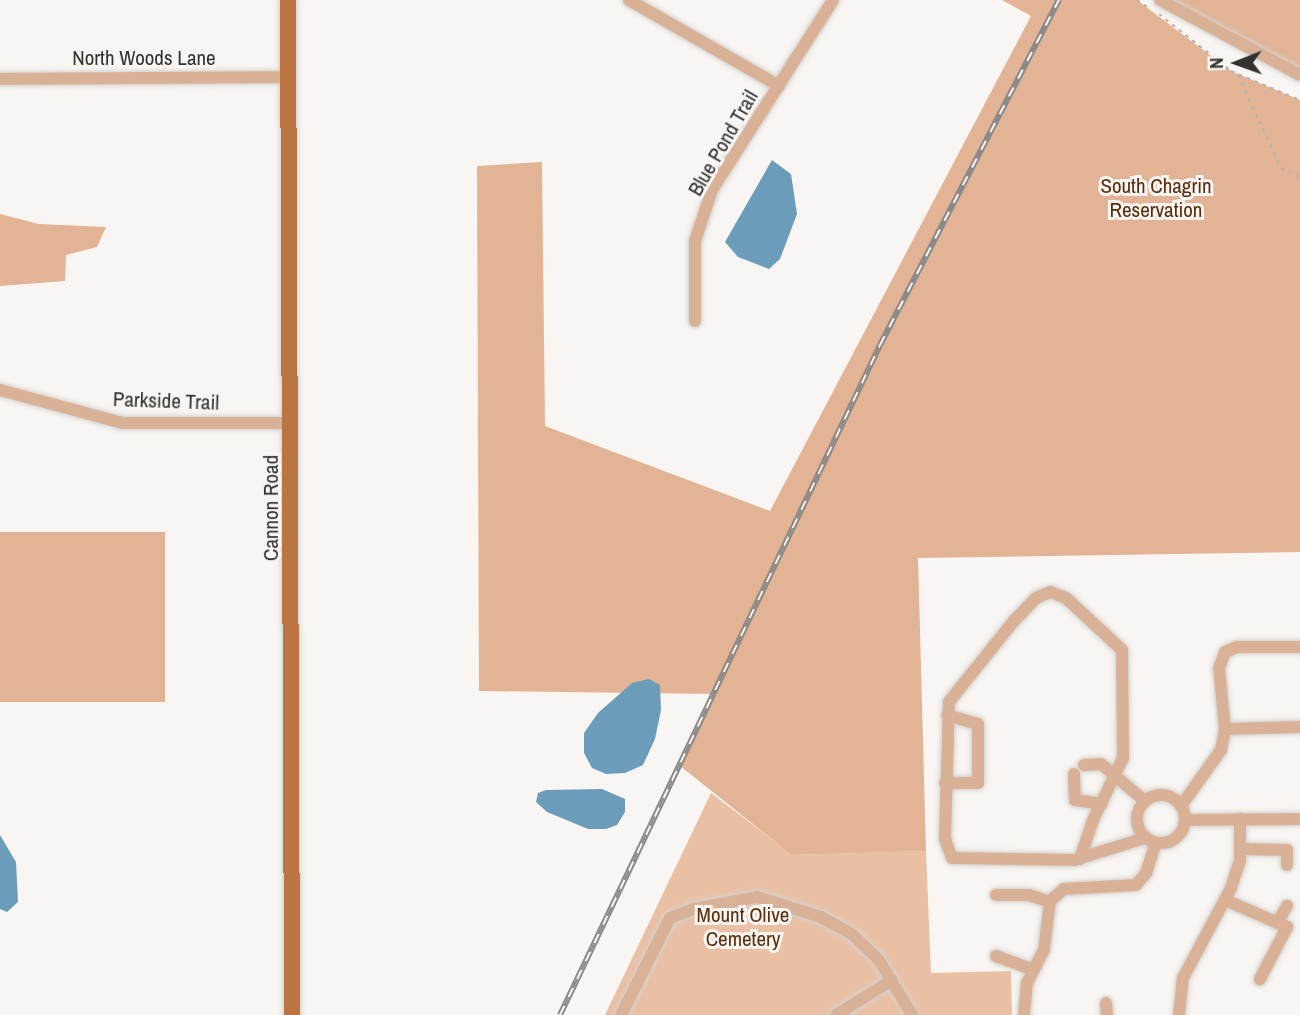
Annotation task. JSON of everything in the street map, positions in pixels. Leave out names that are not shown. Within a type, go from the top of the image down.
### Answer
[{"type":"main road","name":"Cannon Road","points":[[288,0],[292,422],[292,1015]]},
{"type":"street","points":[[629,0],[779,86]]},
{"type":"street","name":"Blue Pond Trail","points":[[695,321],[695,241],[712,190],[833,0]]},
{"type":"street","points":[[1160,0],[1300,75]]},
{"type":"street","name":"North Woods Lane","points":[[0,79],[288,77]]},
{"type":"street","name":"Parkside Trail","points":[[0,390],[122,423],[292,422]]},
{"type":"street","points":[[1080,859],[1123,758],[1122,650],[1066,598],[1050,592],[1036,598],[970,672],[949,702],[945,839],[952,858],[1080,859],[1151,840],[1176,838],[1185,820],[1181,806],[1164,795],[1145,801],[1137,819],[1151,840]]},
{"type":"street","points":[[1181,806],[1217,759],[1225,729],[1219,668],[1225,652],[1237,647],[1300,647]]},
{"type":"street","points":[[945,783],[978,783],[978,724],[947,715]]},
{"type":"street","points":[[1225,729],[1300,727]]},
{"type":"street","points":[[1102,804],[1074,800],[1079,770],[1101,764],[1145,801]]},
{"type":"street","points":[[1179,1015],[1182,978],[1225,901],[1240,849],[1241,819]]},
{"type":"street","points":[[1185,820],[1300,819]]},
{"type":"street","points":[[1024,1015],[1027,983],[1044,950],[1050,902],[1063,889],[1128,889],[1136,885],[1151,840]]},
{"type":"street","points":[[1240,849],[1287,850],[1287,866]]},
{"type":"street","points":[[996,895],[1029,895],[1050,902]]},
{"type":"street","points":[[621,1015],[670,918],[693,909],[757,897],[821,917],[852,934],[892,981],[912,1015]]},
{"type":"street","points":[[1225,901],[1287,927],[1260,979]]},
{"type":"street","points":[[1278,923],[1287,906]]},
{"type":"street","points":[[996,956],[1034,970]]},
{"type":"street","points":[[836,1015],[892,981]]},
{"type":"path","points":[[1137,0],[1238,74],[1300,100]]},
{"type":"path","points":[[1238,74],[1281,168],[1300,177]]},
{"type":"green space","name":"South Chagrin Reservation","points":[[1002,0],[1137,0],[1231,71],[1300,100],[1300,552],[918,558],[926,851],[792,855],[679,765],[713,694],[479,691],[477,166],[542,162],[545,426],[770,511],[1031,16]]},
{"type":"green space","points":[[1160,0],[1300,0],[1300,75]]},
{"type":"green space","points":[[0,214],[39,224],[106,227],[97,247],[66,255],[65,281],[0,286]]},
{"type":"green space","points":[[0,532],[165,532],[165,702],[0,702]]},
{"type":"green space","name":"Mount Olive Cemetery","points":[[711,793],[793,855],[926,851],[931,973],[1011,971],[1012,1015],[605,1015]]},
{"type":"water","points":[[772,160],[791,174],[797,214],[780,259],[769,269],[738,257],[725,242]]},
{"type":"water","points":[[649,679],[660,685],[661,710],[655,739],[643,765],[625,773],[606,774],[592,768],[584,753],[584,733],[598,713],[632,683]]},
{"type":"water","points":[[602,789],[625,799],[625,812],[617,825],[606,829],[588,829],[547,812],[536,802],[538,793],[546,790]]},
{"type":"water","points":[[0,835],[16,862],[18,902],[7,912],[0,909]]},
{"type":"railway","points":[[560,1015],[880,345],[1059,0]]}]
